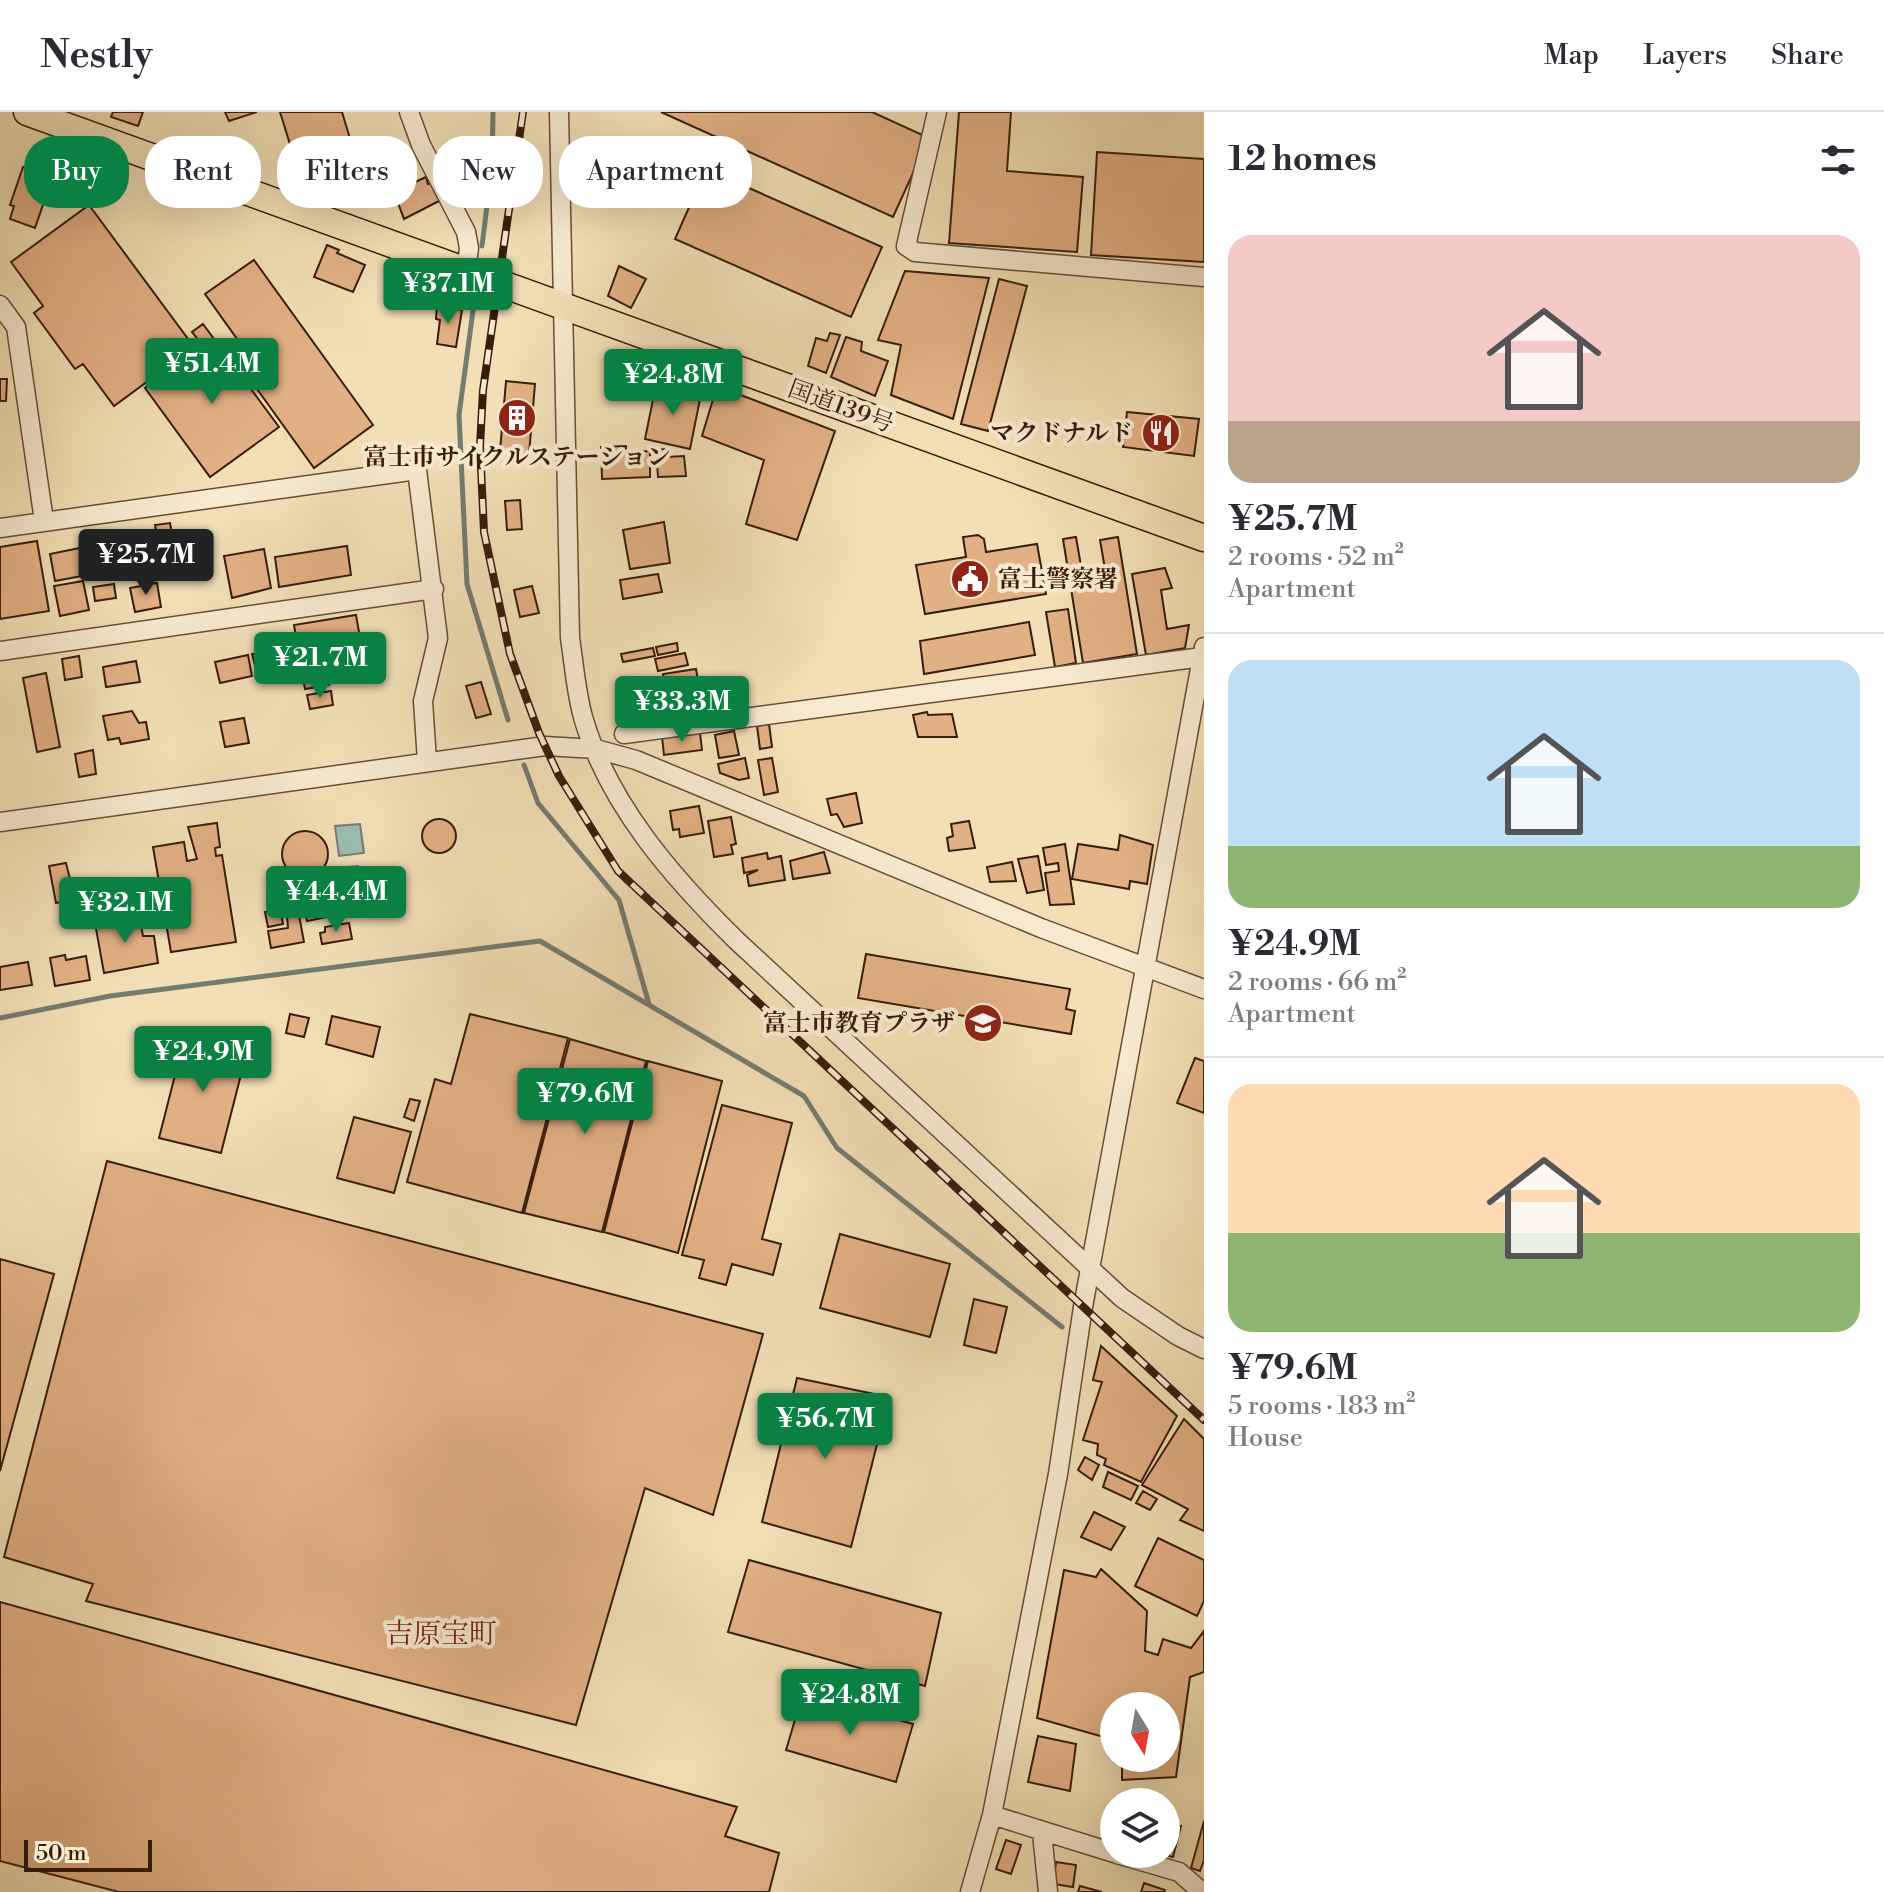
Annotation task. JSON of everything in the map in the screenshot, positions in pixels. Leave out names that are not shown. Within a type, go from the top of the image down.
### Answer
[{"type":"highway","name":"国道139号","points":[[27,112],[1204,538]]},
{"type":"street","points":[[409,112],[421,145],[466,232],[469,248],[466,271]]},
{"type":"street","points":[[559,112],[570,638],[583,717],[615,790],[679,884],[1122,1298],[1178,1336],[1204,1349]]},
{"type":"street","points":[[937,112],[906,246],[915,252],[1204,277]]},
{"type":"street","points":[[0,305],[16,327],[44,521]]},
{"type":"street","points":[[0,528],[417,470],[438,638],[423,701],[427,761]]},
{"type":"street","points":[[0,651],[434,589]]},
{"type":"street","points":[[624,734],[1203,652],[1091,1266],[1058,1474],[992,1815],[970,1892]]},
{"type":"street","points":[[0,822],[545,746],[596,749],[636,760],[1041,928],[1204,989]]},
{"type":"street","points":[[992,1815],[1100,1850]]},
{"type":"street","points":[[1042,1833],[1048,1892]]},
{"type":"street","points":[[1165,1868],[1179,1872],[1202,1892]]},
{"type":"water","points":[[360,824],[364,853],[339,856],[335,826]]},
{"type":"water","points":[[358,866],[365,908],[344,911],[341,894],[346,892],[345,885],[341,885],[339,868]]},
{"type":"building","points":[[113,112],[143,112],[138,126],[111,117]]},
{"type":"building","points":[[225,112],[257,112],[229,121]]},
{"type":"building","points":[[280,112],[342,112],[349,136],[287,136]]},
{"type":"building","points":[[661,112],[872,112],[929,138],[893,217],[752,153],[752,136],[714,136]]},
{"type":"building","points":[[959,112],[1011,112],[1007,171],[1083,177],[1077,252],[949,243]]},
{"type":"building","points":[[1097,152],[1204,159],[1204,262],[1091,255]]},
{"type":"building","points":[[23,167],[24,208],[42,208],[35,228],[10,219],[14,206],[10,205]]},
{"type":"building","points":[[426,177],[428,184],[433,182],[433,204],[404,219],[400,208],[417,208],[417,181]]},
{"type":"building","points":[[752,189],[882,247],[851,317],[675,239],[689,208],[752,208]]},
{"type":"building","points":[[85,208],[91,208],[194,347],[114,406],[83,364],[75,369],[34,313],[43,306],[11,262]]},
{"type":"building","points":[[327,245],[339,250],[337,253],[365,265],[353,292],[314,277]]},
{"type":"building","points":[[254,260],[373,425],[314,468],[231,353],[242,346],[205,294]]},
{"type":"building","points":[[619,266],[646,279],[631,308],[608,296]]},
{"type":"building","points":[[905,271],[989,278],[953,419],[891,395],[901,345],[878,340]]},
{"type":"building","points":[[999,279],[1027,286],[988,431],[961,424]]},
{"type":"building","points":[[437,306],[462,310],[456,347],[437,344],[440,320],[436,319]]},
{"type":"building","points":[[203,324],[279,427],[210,477],[145,388],[203,346],[192,332]]},
{"type":"building","points":[[830,333],[840,335],[826,373],[808,366],[816,338],[827,341]]},
{"type":"building","points":[[846,337],[862,342],[861,351],[888,361],[875,396],[831,377]]},
{"type":"building","points":[[0,379],[7,379],[6,401],[0,401]]},
{"type":"building","name":"富士市サイクルステーション","points":[[506,381],[535,384],[529,454],[500,451]]},
{"type":"building","points":[[656,385],[701,394],[690,449],[645,439]]},
{"type":"building","points":[[717,386],[835,431],[797,540],[746,524],[764,460],[702,436]]},
{"type":"building","name":"マクドナルド","points":[[1127,412],[1199,419],[1194,456],[1123,447]]},
{"type":"building","points":[[626,446],[626,452],[650,451],[650,477],[602,479],[601,447]]},
{"type":"building","points":[[665,449],[666,457],[684,456],[686,476],[658,477],[656,450]]},
{"type":"building","points":[[520,500],[522,529],[507,530],[505,501]]},
{"type":"building","points":[[664,522],[670,563],[630,569],[623,530]]},
{"type":"building","points":[[170,523],[173,539],[190,536],[194,559],[162,565],[155,525]]},
{"type":"building","points":[[978,535],[984,539],[986,552],[1037,544],[1046,594],[925,614],[916,565],[966,557],[963,537]]},
{"type":"building","points":[[1076,537],[1082,572],[1105,569],[1100,540],[1118,537],[1137,654],[1083,663],[1063,539]]},
{"type":"building","points":[[37,541],[49,611],[0,619],[0,547]]},
{"type":"building","points":[[114,541],[119,569],[55,581],[50,554]]},
{"type":"building","points":[[347,546],[351,575],[279,587],[275,557]]},
{"type":"building","points":[[264,549],[271,588],[232,598],[224,556]]},
{"type":"building","points":[[1165,568],[1172,588],[1161,590],[1167,629],[1189,625],[1185,648],[1146,655],[1132,574]]},
{"type":"building","points":[[658,574],[662,592],[623,599],[620,580]]},
{"type":"building","points":[[83,581],[89,610],[60,616],[54,586]]},
{"type":"building","points":[[157,583],[161,607],[135,612],[130,588]]},
{"type":"building","points":[[114,584],[116,598],[95,601],[93,587]]},
{"type":"building","points":[[532,586],[539,613],[520,617],[514,590]]},
{"type":"building","points":[[1068,609],[1076,663],[1055,667],[1046,612]]},
{"type":"building","points":[[356,615],[362,649],[355,651],[356,656],[325,661],[329,685],[305,689],[294,625]]},
{"type":"building","points":[[1029,622],[1035,655],[924,674],[920,641]]},
{"type":"building","points":[[677,643],[678,651],[658,655],[656,647]]},
{"type":"building","points":[[290,645],[295,669],[279,672],[273,649]]},
{"type":"building","points":[[653,648],[655,656],[623,662],[621,654]]},
{"type":"building","points":[[269,652],[274,673],[258,676],[252,654]]},
{"type":"building","points":[[685,653],[688,665],[658,671],[655,659]]},
{"type":"building","points":[[248,655],[252,676],[220,683],[215,662]]},
{"type":"building","points":[[79,656],[82,677],[65,680],[62,659]]},
{"type":"building","points":[[136,661],[140,682],[106,687],[103,667]]},
{"type":"building","points":[[696,669],[699,686],[666,692],[663,674]]},
{"type":"building","points":[[46,673],[60,747],[37,752],[23,678]]},
{"type":"building","points":[[481,682],[491,714],[476,718],[466,686]]},
{"type":"building","points":[[331,691],[333,705],[310,709],[307,695]]},
{"type":"building","points":[[132,711],[139,723],[146,722],[149,739],[121,744],[119,738],[108,740],[103,716]]},
{"type":"building","points":[[927,712],[928,715],[952,714],[957,737],[918,737],[913,715]]},
{"type":"building","points":[[244,718],[249,743],[225,747],[220,722]]},
{"type":"building","points":[[769,724],[772,747],[760,749],[757,726]]},
{"type":"building","points":[[734,731],[739,755],[719,758],[715,735]]},
{"type":"building","points":[[700,733],[702,750],[664,755],[662,737]]},
{"type":"building","points":[[93,750],[96,774],[79,777],[75,754]]},
{"type":"building","points":[[745,758],[749,778],[739,780],[720,773],[718,764]]},
{"type":"building","points":[[772,758],[778,792],[764,795],[758,760]]},
{"type":"building","points":[[856,793],[862,823],[844,827],[837,814],[831,815],[827,799]]},
{"type":"building","points":[[699,806],[704,833],[680,837],[679,829],[673,830],[670,811]]},
{"type":"building","points":[[731,817],[736,844],[731,845],[733,854],[714,857],[708,821]]},
{"type":"building","points":[[439,819],[451,824],[456,836],[451,848],[439,853],[427,848],[422,836],[427,824]]},
{"type":"building","points":[[969,821],[975,848],[949,851],[947,838],[953,836],[951,824]]},
{"type":"building","points":[[217,823],[220,847],[215,848],[216,856],[222,855],[236,942],[171,952],[153,847],[184,842],[187,861],[197,859],[188,827]]},
{"type":"building","points":[[305,831],[321,838],[328,854],[321,870],[305,877],[289,870],[282,854],[289,838]]},
{"type":"building","points":[[1120,835],[1153,845],[1147,884],[1130,881],[1129,889],[1072,879],[1078,844],[1118,850]]},
{"type":"building","points":[[1065,844],[1074,904],[1050,905],[1045,873],[1059,871],[1058,863],[1046,865],[1043,848]]},
{"type":"building","points":[[824,852],[830,873],[793,879],[790,861]]},
{"type":"building","points":[[767,853],[768,859],[781,856],[785,880],[749,886],[747,875],[758,870],[744,873],[742,858]]},
{"type":"building","points":[[1038,856],[1044,890],[1027,893],[1018,859]]},
{"type":"building","points":[[1012,862],[1016,881],[990,882],[987,867]]},
{"type":"building","points":[[66,863],[75,899],[56,903],[49,866]]},
{"type":"building","points":[[287,888],[293,888],[298,896],[296,902],[287,904],[282,899],[282,893]]},
{"type":"building","points":[[322,892],[327,917],[307,921],[306,915],[314,913],[311,894]]},
{"type":"building","points":[[280,909],[283,924],[268,927],[265,912]]},
{"type":"building","points":[[299,915],[304,942],[271,948],[268,931],[288,928],[287,916]]},
{"type":"building","points":[[139,916],[143,936],[154,936],[158,963],[104,973],[95,923]]},
{"type":"building","points":[[349,923],[352,939],[322,944],[320,933],[325,932],[325,927]]},
{"type":"building","points":[[866,954],[1070,989],[1066,1009],[1075,1011],[1071,1034],[858,998]]},
{"type":"building","points":[[65,955],[66,960],[86,956],[90,980],[55,986],[50,958]]},
{"type":"building","points":[[28,962],[32,985],[0,990],[0,967]]},
{"type":"building","points":[[290,1014],[309,1018],[304,1037],[286,1033]]},
{"type":"building","points":[[470,1014],[568,1038],[522,1213],[407,1182],[435,1079],[451,1084]]},
{"type":"building","points":[[332,1016],[380,1027],[373,1057],[326,1044]]},
{"type":"building","points":[[185,1036],[247,1051],[221,1153],[159,1138]]},
{"type":"building","points":[[570,1039],[646,1061],[602,1232],[524,1213]]},
{"type":"building","points":[[1195,1058],[1204,1061],[1204,1113],[1177,1103]]},
{"type":"building","points":[[648,1061],[722,1081],[678,1253],[604,1232]]},
{"type":"building","points":[[410,1099],[420,1101],[414,1121],[404,1117]]},
{"type":"building","points":[[722,1105],[792,1123],[762,1239],[781,1244],[773,1275],[732,1264],[726,1285],[699,1278],[704,1260],[682,1255]]},
{"type":"building","points":[[354,1117],[411,1132],[394,1193],[337,1178]]},
{"type":"building","points":[[107,1161],[763,1334],[713,1515],[645,1488],[576,1725],[86,1601],[93,1584],[4,1557]]},
{"type":"building","points":[[840,1234],[950,1264],[930,1337],[820,1308]]},
{"type":"building","points":[[0,1259],[54,1274],[0,1471]]},
{"type":"building","points":[[974,1299],[1007,1307],[996,1353],[964,1345]]},
{"type":"building","points":[[1101,1346],[1177,1416],[1141,1482],[1104,1465],[1106,1459],[1097,1455],[1098,1444],[1083,1440],[1102,1382],[1093,1380]]},
{"type":"building","points":[[797,1378],[889,1397],[851,1547],[762,1522]]},
{"type":"building","points":[[1184,1419],[1204,1439],[1204,1531],[1180,1520],[1188,1509],[1142,1485]]},
{"type":"building","points":[[1085,1457],[1099,1465],[1092,1480],[1078,1470]]},
{"type":"building","points":[[1108,1472],[1138,1486],[1131,1500],[1103,1487]]},
{"type":"building","points":[[1143,1491],[1157,1499],[1150,1510],[1136,1503]]},
{"type":"building","points":[[1094,1512],[1125,1527],[1111,1550],[1081,1537]]},
{"type":"building","points":[[1158,1538],[1204,1560],[1204,1601],[1197,1616],[1135,1586]]},
{"type":"building","points":[[749,1560],[941,1613],[925,1686],[728,1632]]},
{"type":"building","points":[[1101,1569],[1147,1611],[1145,1651],[1158,1655],[1163,1639],[1191,1648],[1204,1631],[1204,1672],[1190,1677],[1180,1748],[1180,1692],[1100,1692],[1100,1736],[1037,1718],[1064,1570],[1096,1577]]},
{"type":"building","points":[[0,1602],[737,1807],[725,1836],[779,1853],[769,1892],[119,1892],[0,1861]]},
{"type":"building","points":[[803,1693],[913,1724],[896,1782],[786,1750]]},
{"type":"building","points":[[1038,1736],[1076,1744],[1070,1791],[1028,1782]]},
{"type":"building","points":[[1122,1772],[1177,1772],[1176,1777],[1122,1780]]},
{"type":"building","points":[[1204,1821],[1204,1860],[1200,1871],[1191,1868]]},
{"type":"building","points":[[1006,1840],[1021,1845],[1011,1874],[996,1869]]},
{"type":"building","points":[[1056,1862],[1076,1865],[1073,1887],[1053,1884]]},
{"type":"building","points":[[1144,1883],[1165,1890],[1141,1892]]},
{"type":"building","points":[[1080,1886],[1102,1892],[1078,1892]]},
{"type":"waterway","points":[[482,246],[492,165],[493,112]]},
{"type":"waterway","points":[[474,303],[459,415],[467,584],[508,720]]},
{"type":"waterway","points":[[524,765],[538,803],[619,900],[649,1004]]},
{"type":"waterway","points":[[0,1018],[110,996],[540,941],[804,1096],[837,1148],[1062,1327]]},
{"type":"railway","points":[[523,112],[483,390],[480,446],[484,532],[510,654],[539,733],[559,776],[618,871],[1204,1420]]},
{"type":"place","name":"富士市サイクルステーション","points":[[517,418]]},
{"type":"place","name":"マクドナルド","points":[[1161,433]]},
{"type":"place","name":"富士警察署","points":[[970,579]]},
{"type":"place","name":"富士市教育プラザ","points":[[983,1023]]},
{"type":"district","name":"吉原宝町","points":[[441,1633]]}]
